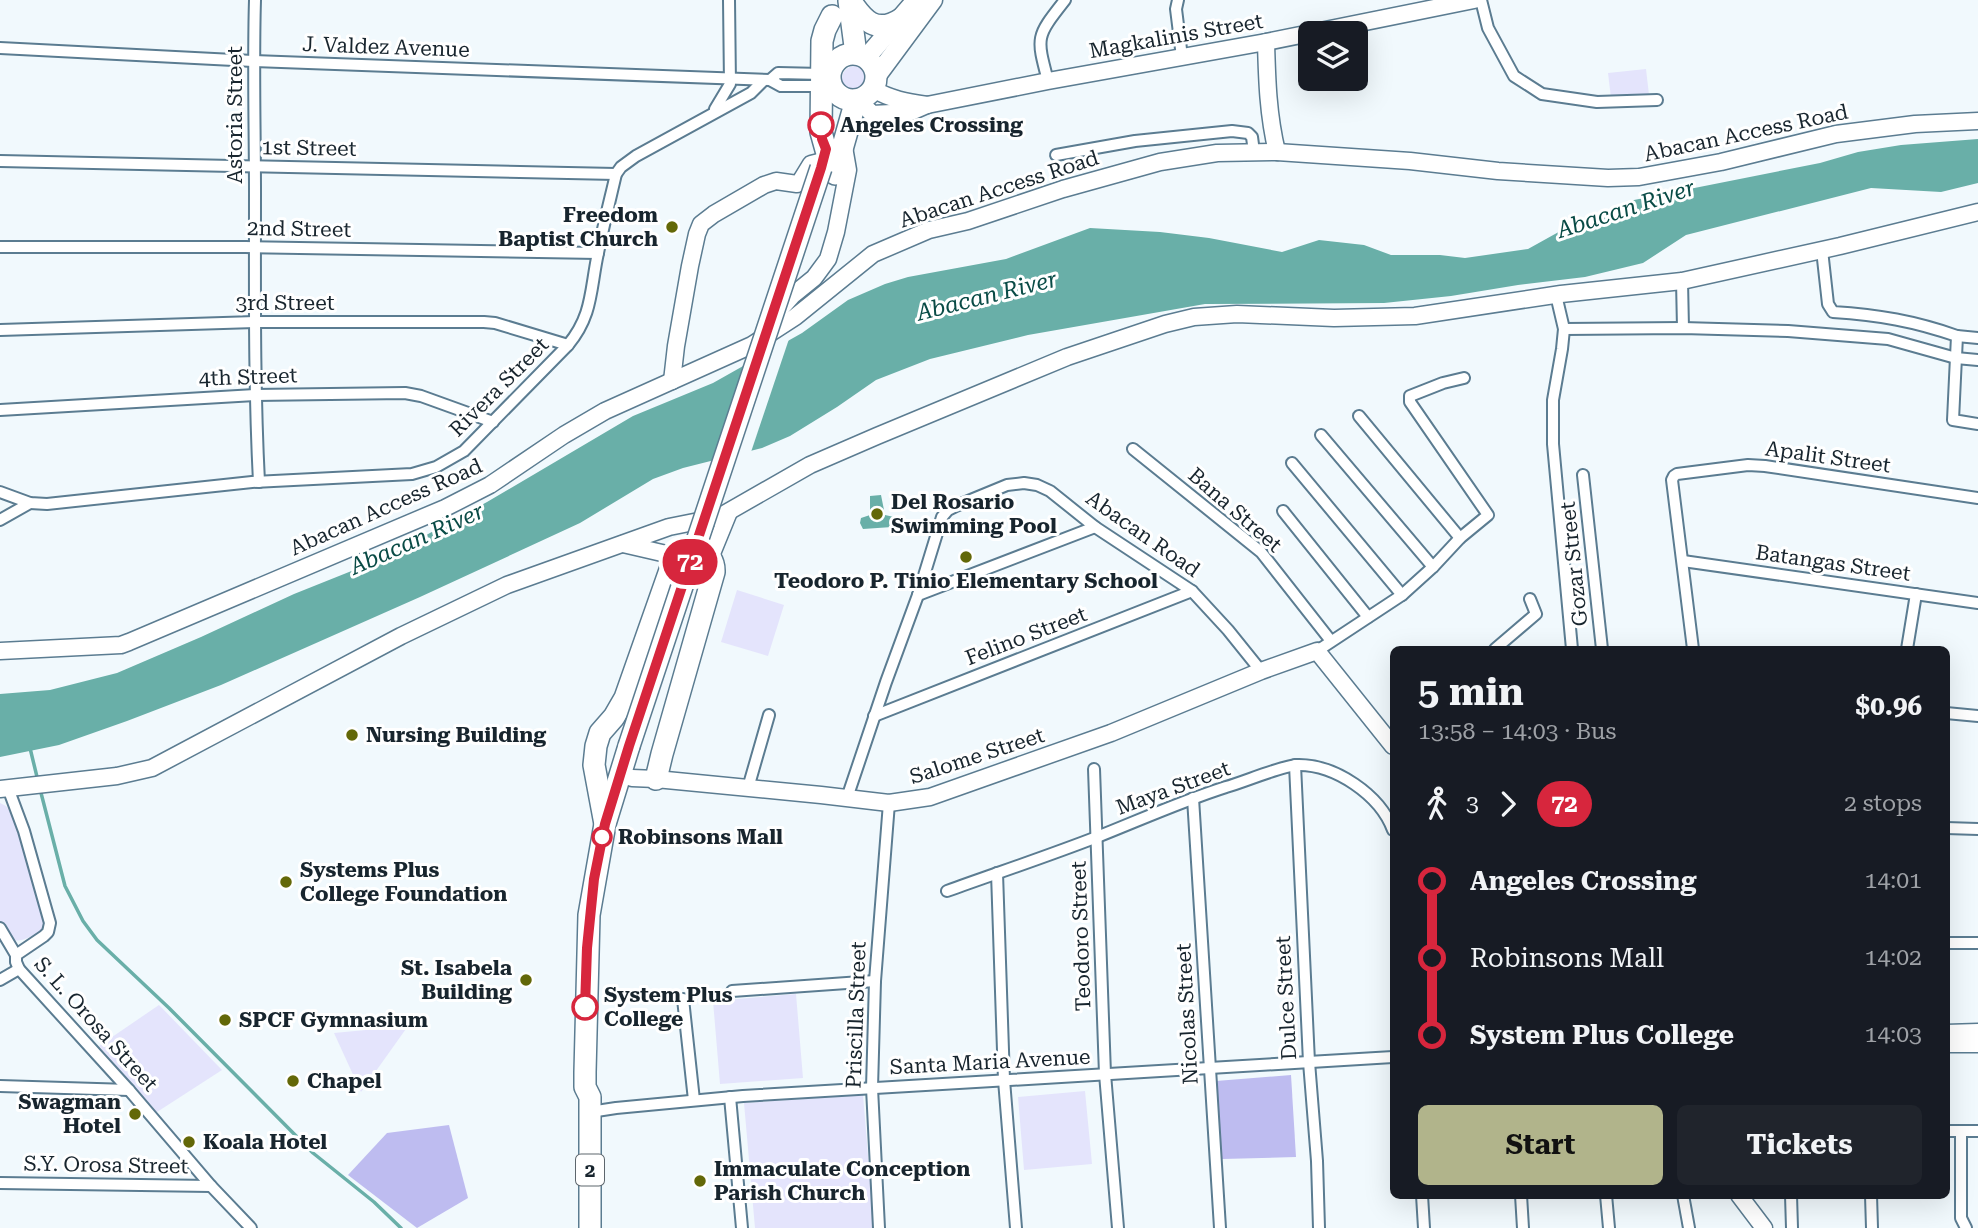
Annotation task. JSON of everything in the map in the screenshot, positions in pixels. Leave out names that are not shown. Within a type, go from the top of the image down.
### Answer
[{"type":"highway","points":[[849,0],[860,15],[875,25],[887,25],[901,19]]},
{"type":"highway","points":[[849,0],[861,56]]},
{"type":"highway","name":"2","points":[[590,1105],[595,1088],[595,959],[598,916],[610,849],[830,159],[847,86],[833,8]]},
{"type":"highway","points":[[842,56],[861,56],[874,66],[847,86],[842,56]]},
{"type":"highway","points":[[605,824],[594,773],[596,746],[602,729],[614,717],[625,698],[676,556],[683,548],[701,550],[711,556],[713,578],[638,757]]},
{"type":"highway","points":[[596,746],[598,761],[604,765],[638,757]]},
{"type":"highway","points":[[638,757],[656,779]]},
{"type":"highway","name":"2","points":[[590,1228],[590,1105],[584,1072],[587,948],[594,879],[605,824],[638,757]]},
{"type":"main road","points":[[861,56],[901,19],[916,0]]},
{"type":"main road","points":[[847,86],[933,0]]},
{"type":"street","name":"Astoria Street","points":[[255,0],[255,395],[258,482]]},
{"type":"street","points":[[714,112],[727,91],[730,78],[729,0]]},
{"type":"street","points":[[1048,80],[1039,46],[1041,33],[1065,0]]},
{"type":"street","points":[[1178,0],[1176,9],[1182,57]]},
{"type":"street","name":"Magkalinis Street","points":[[847,86],[872,114],[911,112],[927,105],[1048,80],[1266,42],[1430,4],[1474,0]]},
{"type":"street","points":[[1481,0],[1488,28],[1514,76],[1542,94],[1597,102],[1657,100]]},
{"type":"street","points":[[1266,42],[1268,97],[1277,152]]},
{"type":"street","name":"J. Valdez Avenue","points":[[0,48],[253,61],[767,80],[778,74],[847,86]]},
{"type":"street","points":[[616,174],[636,156],[751,93],[767,80]]},
{"type":"street","name":"Abacan Access Road","points":[[0,651],[121,645],[129,642],[444,508],[490,485],[598,415],[752,345],[795,317],[873,254],[929,230],[978,218],[1063,189],[1160,162],[1217,153],[1277,152],[1410,161],[1498,171],[1629,177],[1721,162],[1836,134],[1915,124],[1978,121]]},
{"type":"street","points":[[1056,155],[1135,141],[1232,131],[1248,133],[1252,137],[1254,152]]},
{"type":"street","points":[[672,381],[685,290],[701,224],[764,185],[776,181],[797,184],[808,166],[830,159],[848,170],[828,259],[814,278],[789,299],[752,345]]},
{"type":"street","name":"1st Street","points":[[0,162],[616,174]]},
{"type":"street","name":"Rivera Street","points":[[0,492],[30,503],[47,504],[258,482],[412,474],[443,465],[464,451],[580,330],[588,312],[616,174]]},
{"type":"street","points":[[10,788],[82,781],[152,768],[355,660],[507,585],[682,523],[710,520],[729,512],[810,465],[982,391],[1067,357],[1180,320],[1237,314],[1334,318],[1415,316],[1556,295],[1682,281],[1978,212]]},
{"type":"street","name":"2nd Street","points":[[0,247],[255,247],[598,253]]},
{"type":"street","points":[[1822,250],[1828,304],[1833,312],[1890,317],[1919,323],[1957,336],[1978,338]]},
{"type":"street","points":[[1682,281],[1683,328]]},
{"type":"street","points":[[1556,295],[1564,330],[1553,400],[1553,444],[1572,646]]},
{"type":"street","points":[[789,299],[788,307],[795,317]]},
{"type":"street","name":"3rd Street","points":[[0,330],[255,322],[484,322],[568,345]]},
{"type":"street","points":[[1564,330],[1683,328],[1788,331],[1888,339],[1956,358],[1978,359]]},
{"type":"street","points":[[1957,336],[1952,421],[1978,424]]},
{"type":"street","points":[[1390,741],[1317,651],[1402,594],[1489,513],[1411,405],[1410,398],[1443,383],[1464,378]]},
{"type":"street","name":"4th Street","points":[[0,410],[255,395],[413,394],[493,422]]},
{"type":"street","points":[[1359,416],[1460,538]]},
{"type":"street","points":[[1321,435],[1433,567]]},
{"type":"street","name":"Bana Street","points":[[1133,449],[1261,552],[1331,641]]},
{"type":"street","points":[[1292,463],[1402,594]]},
{"type":"street","name":"Apalit Street","points":[[1683,561],[1672,480],[1677,474],[1748,465],[1765,466],[1978,498]]},
{"type":"street","name":"Gozar Street","points":[[1583,475],[1602,646]]},
{"type":"street","name":"Abacan Road","points":[[846,798],[918,595],[942,517],[956,506],[1007,485],[1024,483],[1050,491],[1095,527],[1192,591],[1261,671]]},
{"type":"street","points":[[0,520],[30,503]]},
{"type":"street","points":[[1283,511],[1368,617]]},
{"type":"street","points":[[711,556],[729,512]]},
{"type":"street","points":[[918,595],[1095,527]]},
{"type":"street","points":[[623,544],[676,556]]},
{"type":"street","points":[[1683,561],[1693,646]]},
{"type":"street","name":"Batangas Street","points":[[1683,561],[1978,603]]},
{"type":"street","name":"Felino Street","points":[[874,716],[1192,591]]},
{"type":"street","points":[[1907,646],[1916,594]]},
{"type":"street","points":[[1499,646],[1536,614],[1530,599]]},
{"type":"street","name":"Salome Street","points":[[656,779],[889,803],[930,797],[1111,733],[1261,671],[1317,651]]},
{"type":"street","points":[[1950,713],[1978,716]]},
{"type":"street","points":[[748,788],[769,715]]},
{"type":"street","name":"Maya Street","points":[[947,891],[1097,837],[1193,798],[1295,765],[1318,766],[1336,774],[1375,802],[1390,822]]},
{"type":"street","name":"Dulce Street","points":[[1295,765],[1319,1228]]},
{"type":"street","name":"Teodoro Street","points":[[1094,769],[1105,1074],[1118,1228]]},
{"type":"street","name":"S. L. Orosa Street","points":[[10,788],[50,923],[44,936],[16,955],[19,969],[251,1228]]},
{"type":"street","name":"Nicolas Street","points":[[1193,798],[1220,1228]]},
{"type":"street","name":"Priscilla Street","points":[[879,1228],[873,1124],[875,981],[889,803]]},
{"type":"street","points":[[1950,828],[1978,829]]},
{"type":"street","points":[[997,873],[1004,1080],[1016,1228]]},
{"type":"street","points":[[0,928],[16,955]]},
{"type":"street","points":[[1950,943],[1978,943]]},
{"type":"street","points":[[0,980],[19,969]]},
{"type":"street","points":[[732,991],[875,981]]},
{"type":"street","points":[[683,999],[694,1100]]},
{"type":"street","points":[[1950,1033],[1978,1032]]},
{"type":"street","points":[[1950,1044],[1978,1044]]},
{"type":"street","name":"Santa Maria Avenue","points":[[590,1105],[1390,1057]]},
{"type":"street","points":[[0,1086],[129,1090]]},
{"type":"street","points":[[730,1097],[742,1228]]},
{"type":"street","points":[[1950,1131],[1978,1131]]},
{"type":"street","points":[[1961,1131],[1961,1218],[1966,1228]]},
{"type":"street","name":"S.Y. Orosa Street","points":[[0,1183],[211,1186]]},
{"type":"street","points":[[1422,1199],[1424,1228]]},
{"type":"street","points":[[1521,1199],[1522,1228]]},
{"type":"street","points":[[1606,1199],[1609,1228]]},
{"type":"street","points":[[1684,1199],[1689,1228]]},
{"type":"street","points":[[1742,1199],[1764,1228]]},
{"type":"street","points":[[1791,1199],[1792,1228]]},
{"type":"street","points":[[1871,1199],[1872,1228]]},
{"type":"shaded area","points":[[855,66],[864,70],[868,79],[864,88],[855,92],[846,88],[842,79],[846,70]]},
{"type":"shaded area","points":[[1646,69],[1649,95],[1611,98],[1608,73]]},
{"type":"shaded area","points":[[737,590],[784,605],[768,656],[721,642]]},
{"type":"shaded area","points":[[0,803],[6,806],[17,822],[45,925],[38,933],[20,940],[9,937],[0,922]]},
{"type":"shaded area","points":[[796,994],[803,1078],[720,1084],[713,1001]]},
{"type":"shaded area","points":[[159,1005],[222,1070],[157,1112],[99,1046]]},
{"type":"shaded area","points":[[408,1026],[361,1092],[334,1033]]},
{"type":"shaded area","points":[[1291,1075],[1296,1157],[1222,1159],[1216,1081]]},
{"type":"shaded area","points":[[1085,1091],[1092,1164],[1024,1170],[1018,1097]]},
{"type":"shaded area","points":[[863,1095],[874,1228],[755,1228],[744,1103]]},
{"type":"shaded area","points":[[449,1125],[468,1198],[417,1228],[348,1175],[387,1133]]},
{"type":"water","name":"Abacan River","points":[[1978,139],[1978,183],[1941,192],[1871,188],[1686,235],[1643,263],[1585,277],[1384,303],[1205,304],[1028,335],[930,359],[876,380],[790,436],[762,448],[683,468],[653,479],[580,523],[221,685],[59,745],[0,757],[0,694],[50,690],[117,673],[294,594],[384,558],[487,502],[633,416],[713,383],[802,333],[848,300],[885,284],[908,277],[1006,259],[1090,228],[1209,238],[1282,252],[1319,240],[1364,245],[1391,255],[1465,258],[1528,249],[1564,229],[1634,200],[1820,163],[1858,152],[1901,145]]},
{"type":"water","name":"Del Rosario Swimming Pool","points":[[881,495],[885,515],[894,517],[895,524],[892,527],[863,529],[861,518],[870,515],[870,496]]},
{"type":"pier","points":[[790,336],[750,455],[716,464],[752,357]]},
{"type":"waterway","points":[[30,748],[38,781]]},
{"type":"waterway","points":[[40,789],[65,886],[83,921],[97,940],[169,1008],[313,1153],[374,1202],[401,1228]]},
{"type":"bus line","name":"72","points":[[585,1007],[589,915],[605,824],[821,168],[826,149],[821,125]]},
{"type":"place","name":"Angeles Crossing","points":[[821,125]]},
{"type":"place","name":"Freedom Baptist Church","points":[[672,227]]},
{"type":"place","name":"Del Rosario Swimming Pool","points":[[877,514]]},
{"type":"place","name":"Teodoro P. Tinio Elementary School","points":[[966,557]]},
{"type":"place","name":"Nursing Building","points":[[352,735]]},
{"type":"place","name":"Robinsons Mall","points":[[602,837]]},
{"type":"place","name":"Systems Plus College Foundation","points":[[286,882]]},
{"type":"place","name":"St. Isabela Building","points":[[526,980]]},
{"type":"place","name":"System Plus College","points":[[585,1007]]},
{"type":"place","name":"SPCF Gymnasium","points":[[225,1020]]},
{"type":"place","name":"Chapel","points":[[293,1081]]},
{"type":"place","name":"Swagman Hotel","points":[[135,1114]]},
{"type":"place","name":"Koala Hotel","points":[[189,1142]]},
{"type":"place","name":"Immaculate Conception Parish Church","points":[[700,1181]]}]
